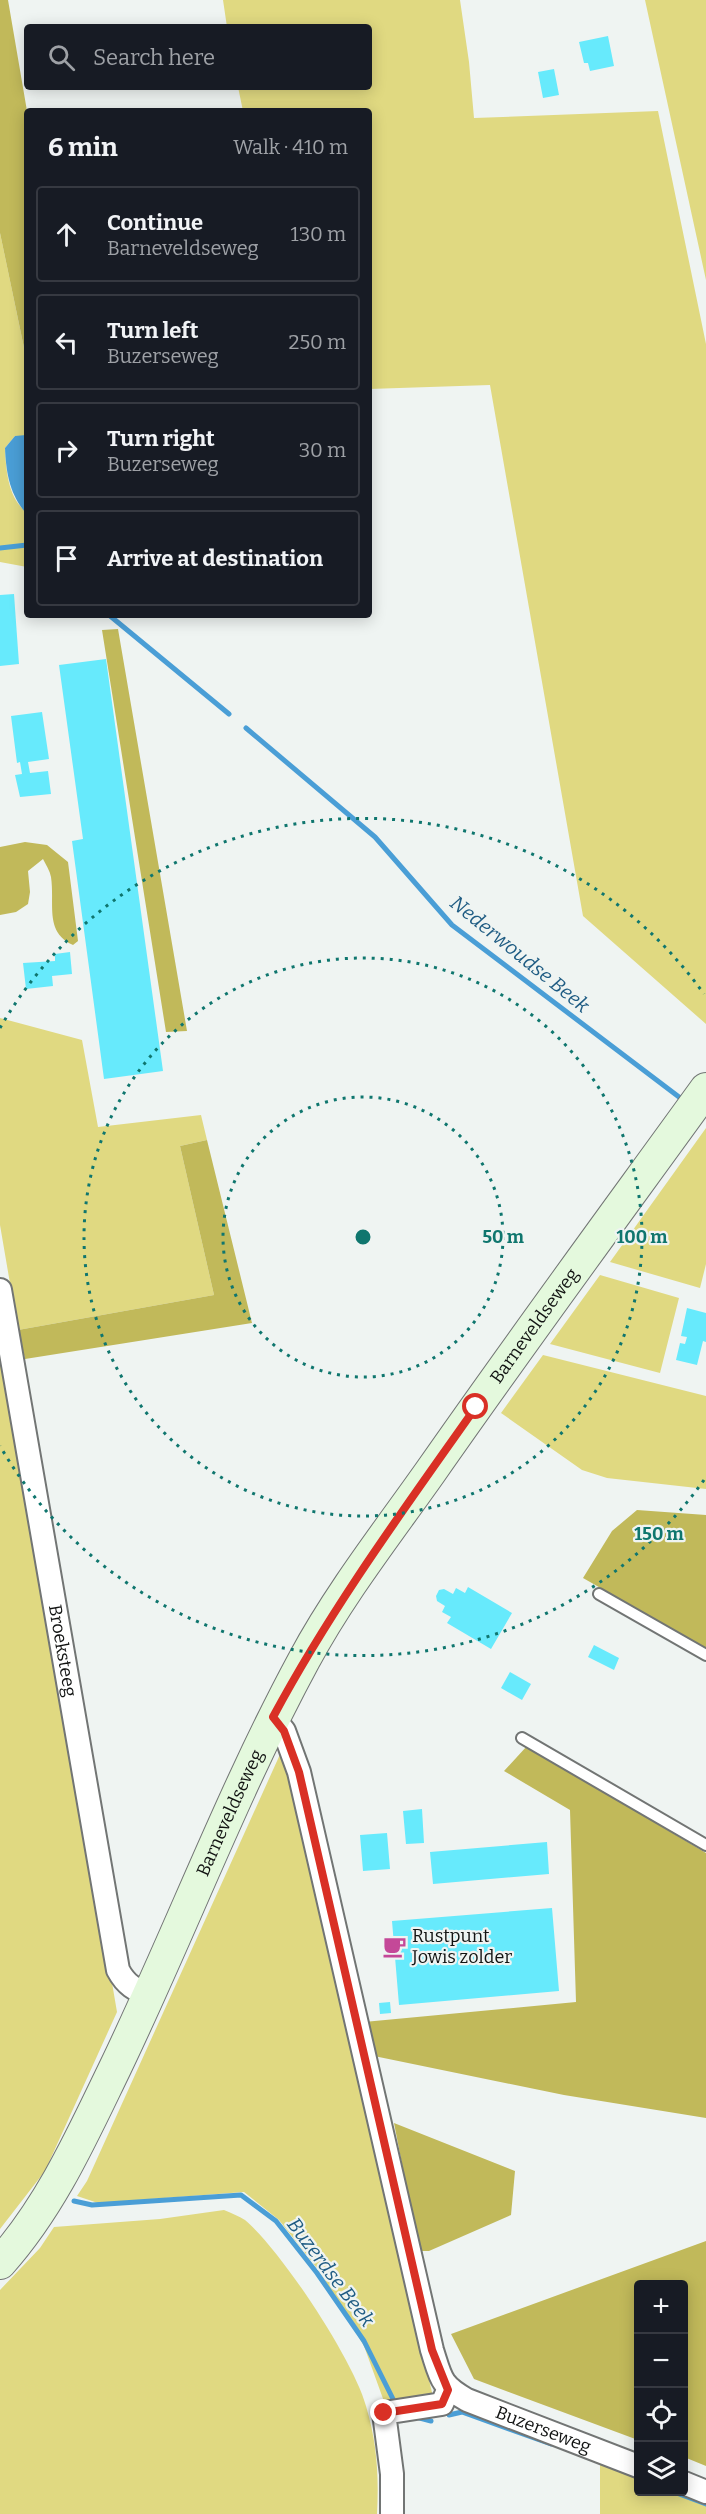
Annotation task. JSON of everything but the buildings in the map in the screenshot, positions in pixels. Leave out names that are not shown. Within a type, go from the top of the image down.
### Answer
[{"type":"main road","name":"Barneveldseweg","points":[[0,2263],[31,2224],[42,2194],[67,2168],[150,1995],[273,1717],[307,1654],[341,1599],[476,1407],[706,1089]]},
{"type":"street","name":"Broeksteeg","points":[[0,1290],[118,1970],[124,1981],[137,1991],[150,1995]]},
{"type":"street","points":[[273,1717],[284,1731],[299,1772],[432,2350],[448,2390],[442,2404],[384,2413],[392,2474],[392,2514]]},
{"type":"street","name":"Buzerseweg","points":[[448,2390],[499,2414],[634,2464]]},
{"type":"street","points":[[688,2485],[706,2492]]},
{"type":"lane","points":[[599,1594],[706,1655]]},
{"type":"lane","points":[[522,1738],[706,1845]]},
{"type":"shaded area","points":[[0,0],[8,0],[26,108],[24,108],[24,348],[0,233]]},
{"type":"shaded area","points":[[223,0],[460,0],[474,118],[658,111],[706,344],[706,1024],[583,916],[490,385],[372,389],[372,108],[242,108],[239,90],[372,90],[372,24],[227,24]]},
{"type":"shaded area","points":[[645,0],[706,0],[706,280]]},
{"type":"shaded area","points":[[0,233],[24,348],[24,436],[15,436],[5,448],[9,483],[16,500],[24,510],[24,566],[0,562]]},
{"type":"shaded area","points":[[118,629],[187,1031],[166,1032],[102,630]]},
{"type":"shaded area","points":[[25,842],[47,845],[68,862],[78,941],[73,945],[58,933],[54,925],[51,877],[43,859],[28,871],[30,892],[28,904],[16,912],[0,915],[0,847]]},
{"type":"shaded area","points":[[0,1018],[82,1040],[98,1127],[201,1115],[207,1140],[180,1146],[214,1295],[18,1330],[0,1225]]},
{"type":"shaded area","points":[[706,1128],[706,1264],[700,1288],[610,1262]]},
{"type":"shaded area","points":[[207,1140],[252,1323],[25,1359],[18,1330],[214,1295],[180,1146]]},
{"type":"shaded area","points":[[600,1275],[679,1298],[660,1373],[550,1344]]},
{"type":"shaded area","points":[[0,1326],[117,2012],[45,2171],[0,2229]]},
{"type":"shaded area","points":[[543,1355],[706,1396],[706,1489],[607,1478],[582,1470],[501,1413]]},
{"type":"shaded area","points":[[637,1510],[706,1515],[706,1648],[583,1578],[612,1531]]},
{"type":"shaded area","points":[[527,1746],[706,1853],[706,2118],[564,2095],[374,2056],[364,2022],[576,2002],[570,1810],[504,1771]]},
{"type":"shaded area","points":[[282,1750],[434,2401],[386,2407],[364,2346],[320,2272],[279,2220],[244,2192],[98,2203],[77,2196],[87,2181]]},
{"type":"shaded area","points":[[394,2123],[515,2171],[511,2215],[429,2251],[419,2251]]},
{"type":"shaded area","points":[[224,2210],[245,2220],[277,2255],[314,2307],[347,2362],[359,2386],[373,2433],[378,2486],[377,2514],[0,2514],[0,2290],[40,2248],[54,2227],[160,2219]]},
{"type":"shaded area","points":[[706,2241],[706,2466],[688,2459],[688,2280],[634,2280],[634,2439],[474,2379],[451,2334]]},
{"type":"shaded area","points":[[600,2461],[634,2474],[634,2496],[688,2495],[706,2502],[706,2514],[600,2514]]},
{"type":"water","points":[[24,435],[24,511],[15,497],[6,465],[5,448],[15,436]]},
{"type":"waterway","name":"Nederwoudse Beek","points":[[0,548],[24,545]]},
{"type":"waterway","name":"Nederwoudse Beek","points":[[113,618],[229,714]]},
{"type":"waterway","name":"Nederwoudse Beek","points":[[246,728],[375,837],[452,925],[679,1097]]},
{"type":"waterway","name":"Buzerdse Beek","points":[[74,2201],[92,2205],[241,2195],[276,2221],[317,2273],[364,2341],[393,2399]]},
{"type":"waterway","name":"Buzerdse Beek","points":[[449,2415],[462,2412],[551,2444]]},
{"type":"waterway","name":"Buzerdse Beek","points":[[416,2417],[431,2421]]},
{"type":"waterway","name":"Buzerdse Beek","points":[[685,2496],[706,2504]]},
{"type":"place","name":"Rustpunt Jowis zolder","points":[[394,1946]]},
{"type":"route","points":[[384,2413],[442,2404],[448,2390],[432,2350],[299,1772],[284,1731],[273,1717],[307,1654],[341,1599],[476,1407]]}]
